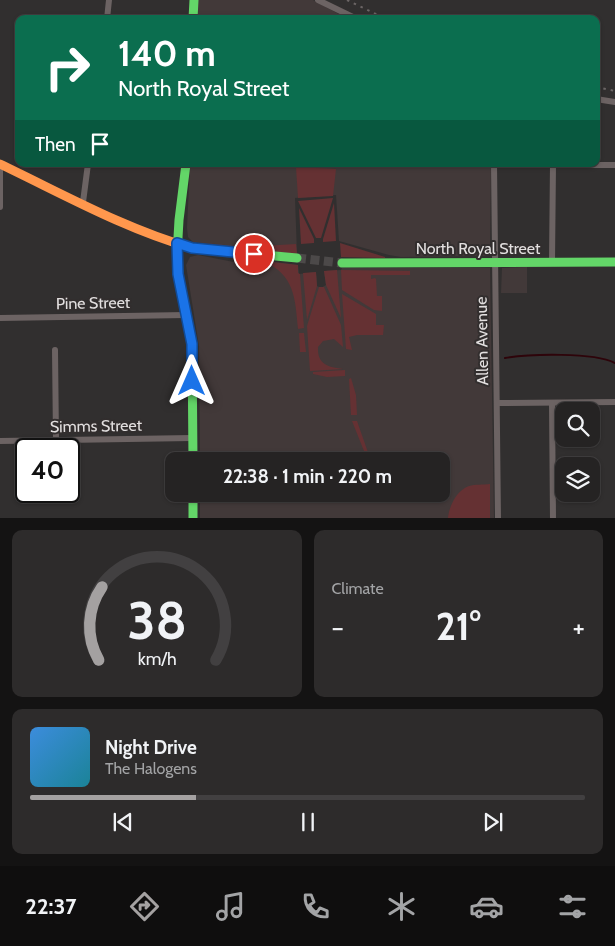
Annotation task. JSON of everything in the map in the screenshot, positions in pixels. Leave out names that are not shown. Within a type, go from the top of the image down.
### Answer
[{"type":"main road","points":[[193,15],[194,0]]},
{"type":"main road","points":[[0,164],[145,233],[192,248],[297,258]]},
{"type":"main road","points":[[186,167],[177,243],[178,274],[192,349],[193,452]]},
{"type":"main road","name":"North Royal Street","points":[[342,263],[615,262]]},
{"type":"main road","points":[[193,502],[193,518]]},
{"type":"street","points":[[107,15],[109,0]]},
{"type":"street","points":[[318,0],[348,15]]},
{"type":"street","points":[[600,99],[615,102]]},
{"type":"street","points":[[0,164],[0,207]]},
{"type":"street","points":[[600,165],[615,165]]},
{"type":"street","points":[[83,202],[88,167]]},
{"type":"street","name":"Allen Avenue","points":[[494,167],[498,518]]},
{"type":"street","points":[[552,262],[553,167]]},
{"type":"street","name":"Pine Street","points":[[0,318],[186,315]]},
{"type":"street","points":[[55,350],[56,438]]},
{"type":"street","points":[[497,403],[615,402]]},
{"type":"street","points":[[552,403],[553,518]]},
{"type":"street","name":"Simms Street","points":[[80,440],[192,438]]},
{"type":"street","name":"Simms Street","points":[[0,442],[15,441]]},
{"type":"shaded area","points":[[198,0],[313,0],[341,15],[198,15]]},
{"type":"shaded area","points":[[190,167],[491,167],[490,253],[486,256],[401,257],[339,241],[336,195],[295,198],[297,254],[193,242],[188,237]]},
{"type":"shaded area","points":[[296,167],[336,169],[333,196],[298,198]]},
{"type":"shaded area","points":[[333,198],[321,238],[316,238],[298,201]]},
{"type":"shaded area","points":[[334,203],[336,241],[323,242],[323,239]]},
{"type":"shaded area","points":[[299,208],[314,239],[314,243],[301,244]]},
{"type":"shaded area","points":[[195,242],[244,247],[296,244],[297,254]]},
{"type":"shaded area","points":[[340,243],[385,257],[385,258],[341,257]]},
{"type":"shaded area","points":[[198,255],[254,266],[255,262],[252,259],[298,265],[299,274],[316,272],[317,286],[321,288],[326,285],[324,271],[341,270],[342,268],[490,268],[494,518],[200,518],[200,502],[450,502],[450,452],[200,452],[199,346],[186,265],[190,257]]},
{"type":"shaded area","points":[[263,261],[298,265],[304,328],[298,329],[294,298],[287,280],[282,273]]},
{"type":"shaded area","points":[[527,267],[527,293],[501,293],[502,268]]},
{"type":"shaded area","points":[[337,270],[341,318],[326,285],[324,271]]},
{"type":"shaded area","points":[[341,270],[410,271],[410,275],[371,275],[371,279],[376,279],[377,296],[382,296],[382,311],[374,310],[342,290]]},
{"type":"shaded area","points":[[316,272],[317,286],[307,320],[303,273]]},
{"type":"shaded area","points":[[319,287],[324,287],[341,325],[343,347],[334,339],[323,341],[318,347],[318,353],[325,364],[343,369],[310,371],[307,326]]},
{"type":"shaded area","points":[[342,294],[376,314],[376,325],[384,325],[383,335],[357,335],[349,337],[352,350],[346,349]]},
{"type":"shaded area","points":[[299,333],[304,333],[306,352],[300,352]]},
{"type":"shaded area","points":[[345,370],[345,376],[327,377],[313,374],[313,372]]},
{"type":"shaded area","points":[[351,378],[356,395],[357,415],[351,415],[349,379]]},
{"type":"shaded area","points":[[352,421],[357,421],[368,452],[364,452]]},
{"type":"shaded area","points":[[490,484],[490,518],[448,518],[450,508],[461,491],[471,485]]},
{"type":"waterway","points":[[505,358],[545,355],[577,356],[605,359],[615,363]]},
{"type":"tunnel","points":[[297,258],[342,263]]},
{"type":"railway","points":[[347,0],[378,15]]},
{"type":"railway","points":[[600,88],[615,91]]},
{"type":"traffic: fast","points":[[193,15],[194,0]]},
{"type":"traffic: fast","points":[[186,167],[177,255],[181,292],[192,344],[193,452]]},
{"type":"traffic: fast","points":[[192,248],[297,258]]},
{"type":"traffic: fast","points":[[342,263],[615,262]]},
{"type":"traffic: fast","points":[[193,502],[193,518]]},
{"type":"traffic: slow","points":[[0,164],[118,221],[192,248]]},
{"type":"route","points":[[192,381],[192,344],[178,274],[177,243],[192,248],[254,254]]}]
